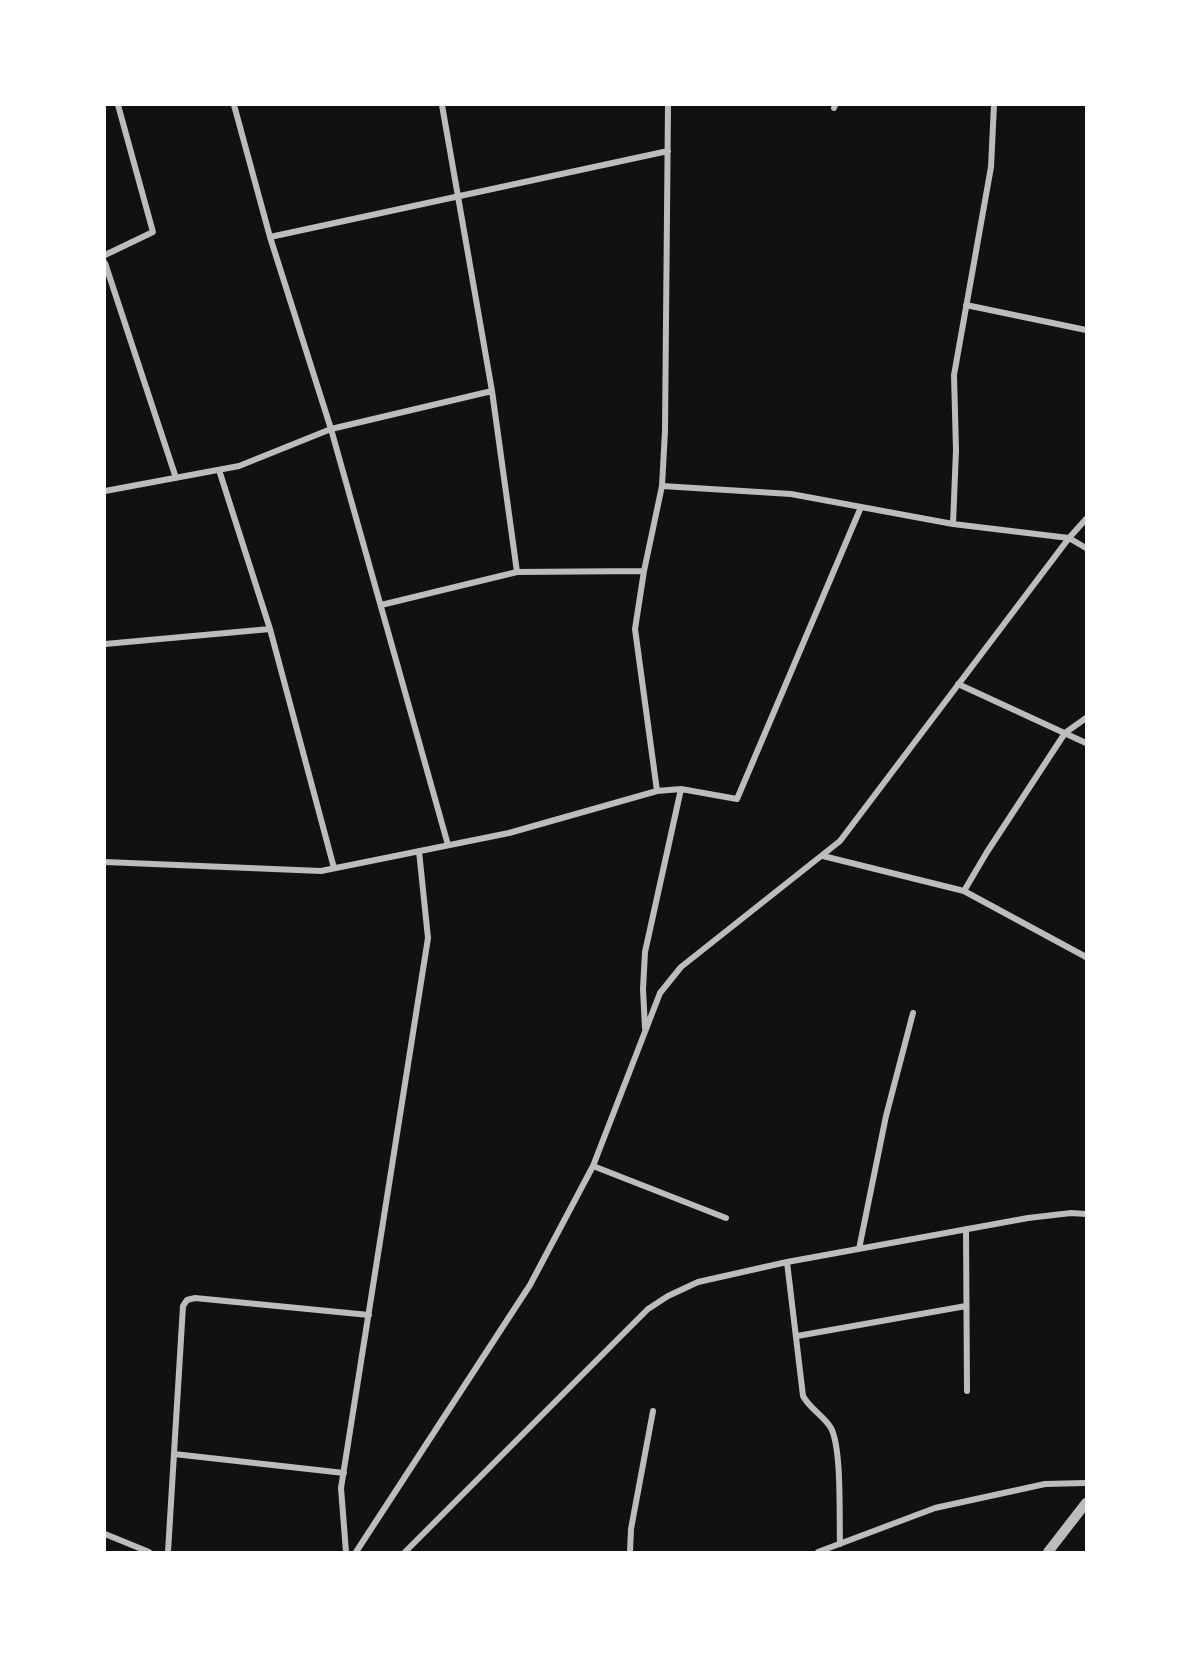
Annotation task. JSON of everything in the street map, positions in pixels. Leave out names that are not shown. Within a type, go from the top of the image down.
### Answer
[{"type":"street","points":[[105,255],[153,232],[118,105]]},
{"type":"street","points":[[234,105],[270,237],[331,429],[448,845]]},
{"type":"street","points":[[441,105],[459,195],[492,391],[517,572]]},
{"type":"street","points":[[657,790],[635,629],[662,486],[665,431],[668,105]]},
{"type":"street","points":[[953,524],[956,450],[954,375],[991,167],[994,105]]},
{"type":"street","points":[[270,237],[668,151]]},
{"type":"street","points":[[105,263],[176,478]]},
{"type":"street","points":[[966,305],[1086,330]]},
{"type":"street","points":[[105,491],[239,466],[331,429],[492,391]]},
{"type":"street","points":[[219,470],[270,629],[334,868]]},
{"type":"street","points":[[662,486],[791,494],[953,524],[1069,538],[1086,548]]},
{"type":"street","points":[[105,862],[321,871],[509,833],[657,790],[681,789],[737,799],[861,507]]},
{"type":"street","points":[[356,1552],[530,1285],[592,1166],[660,993],[681,967],[840,841],[1069,538],[1086,519]]},
{"type":"street","points":[[381,605],[517,572],[645,571]]},
{"type":"street","points":[[105,644],[270,629]]},
{"type":"street","points":[[958,684],[1086,743]]},
{"type":"street","points":[[964,891],[1065,734],[1086,718]]},
{"type":"street","points":[[645,1033],[643,989],[645,952],[681,789]]},
{"type":"street","points":[[346,1552],[341,1488],[428,938],[419,851]]},
{"type":"street","points":[[823,856],[964,891],[1086,957]]},
{"type":"street","points":[[859,1249],[886,1116],[913,1013]]},
{"type":"street","points":[[592,1166],[726,1218]]},
{"type":"street","points":[[405,1552],[648,1309],[668,1296],[698,1282],[787,1263],[1028,1218],[1071,1213],[1086,1214]]},
{"type":"street","points":[[966,1229],[966,1391]]},
{"type":"street","points":[[787,1263],[803,1396],[829,1425],[833,1433],[838,1469],[840,1544]]},
{"type":"street","points":[[168,1552],[183,1306],[187,1300],[195,1298],[369,1315]]},
{"type":"street","points":[[797,1336],[966,1306]]},
{"type":"street","points":[[630,1552],[631,1530],[652,1411]]},
{"type":"street","points":[[174,1454],[344,1473]]},
{"type":"street","points":[[818,1552],[935,1508],[1045,1484],[1086,1482]]},
{"type":"street","points":[[1048,1552],[1085,1506]]},
{"type":"street","points":[[105,1534],[149,1552]]}]
